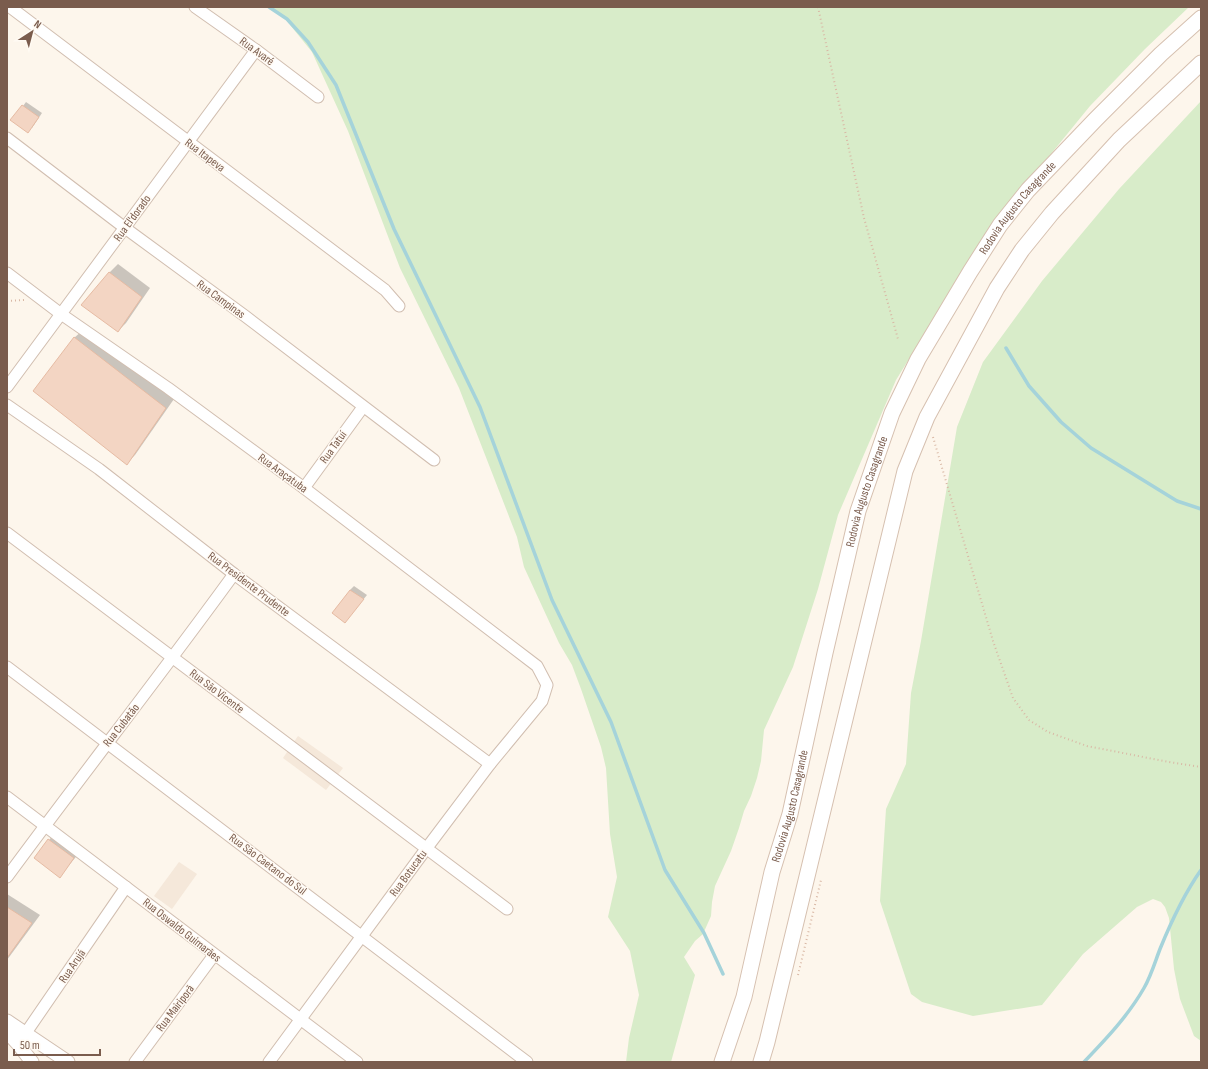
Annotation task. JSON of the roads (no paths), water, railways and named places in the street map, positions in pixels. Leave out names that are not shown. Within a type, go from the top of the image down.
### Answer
[{"type":"main road","name":"Rodovia Augusto Casagrande","points":[[722,1062],[744,997],[772,872],[790,814],[858,511],[892,413],[918,359],[1000,225],[1028,190],[1096,119],[1161,54],[1201,18]]},
{"type":"main road","points":[[761,1062],[905,471],[927,417],[997,288],[1022,250],[1062,202],[1124,135],[1201,63]]},
{"type":"street","name":"Rua Itapeva","points":[[10,7],[385,290],[399,306]]},
{"type":"street","name":"Rua Avaré","points":[[195,7],[256,50],[318,97]]},
{"type":"street","name":"Rua El'dorado","points":[[7,387],[256,50]]},
{"type":"street","name":"Rua Campinas","points":[[7,138],[434,460]]},
{"type":"street","name":"Rua Araçatuba","points":[[7,273],[61,314],[168,388],[304,488],[537,666],[547,685]]},
{"type":"street","name":"Rua Presidente Prudente","points":[[7,405],[99,469],[234,574],[490,764]]},
{"type":"street","name":"Rua Tatuí","points":[[304,488],[363,407]]},
{"type":"street","name":"Rua São Vicente","points":[[7,533],[507,909]]},
{"type":"street","name":"Rua Cubatão","points":[[7,877],[107,743],[173,658],[234,574]]},
{"type":"street","name":"Rua São Caetano do Sul","points":[[7,667],[527,1062]]},
{"type":"street","name":"Rua Botucatu","points":[[269,1062],[490,764],[542,701],[547,685]]},
{"type":"street","name":"Rua Oswaldo Guimarães","points":[[7,797],[357,1062]]},
{"type":"street","name":"Rua Arujá","points":[[18,1044],[126,887]]},
{"type":"street","name":"Rua Mairiporã","points":[[135,1062],[214,955]]},
{"type":"street","points":[[7,1020],[68,1062]]},
{"type":"street","points":[[7,1032],[32,1062]]},
{"type":"waterway","points":[[269,7],[287,19],[308,42],[336,85],[394,229],[480,407],[552,600],[611,722],[665,870],[704,933],[723,974]]},
{"type":"waterway","points":[[1006,348],[1029,386],[1061,422],[1091,448],[1177,501],[1201,509]]},
{"type":"waterway","points":[[1084,1062],[1124,1018],[1138,998],[1151,974],[1173,918],[1183,898],[1201,870]]}]
